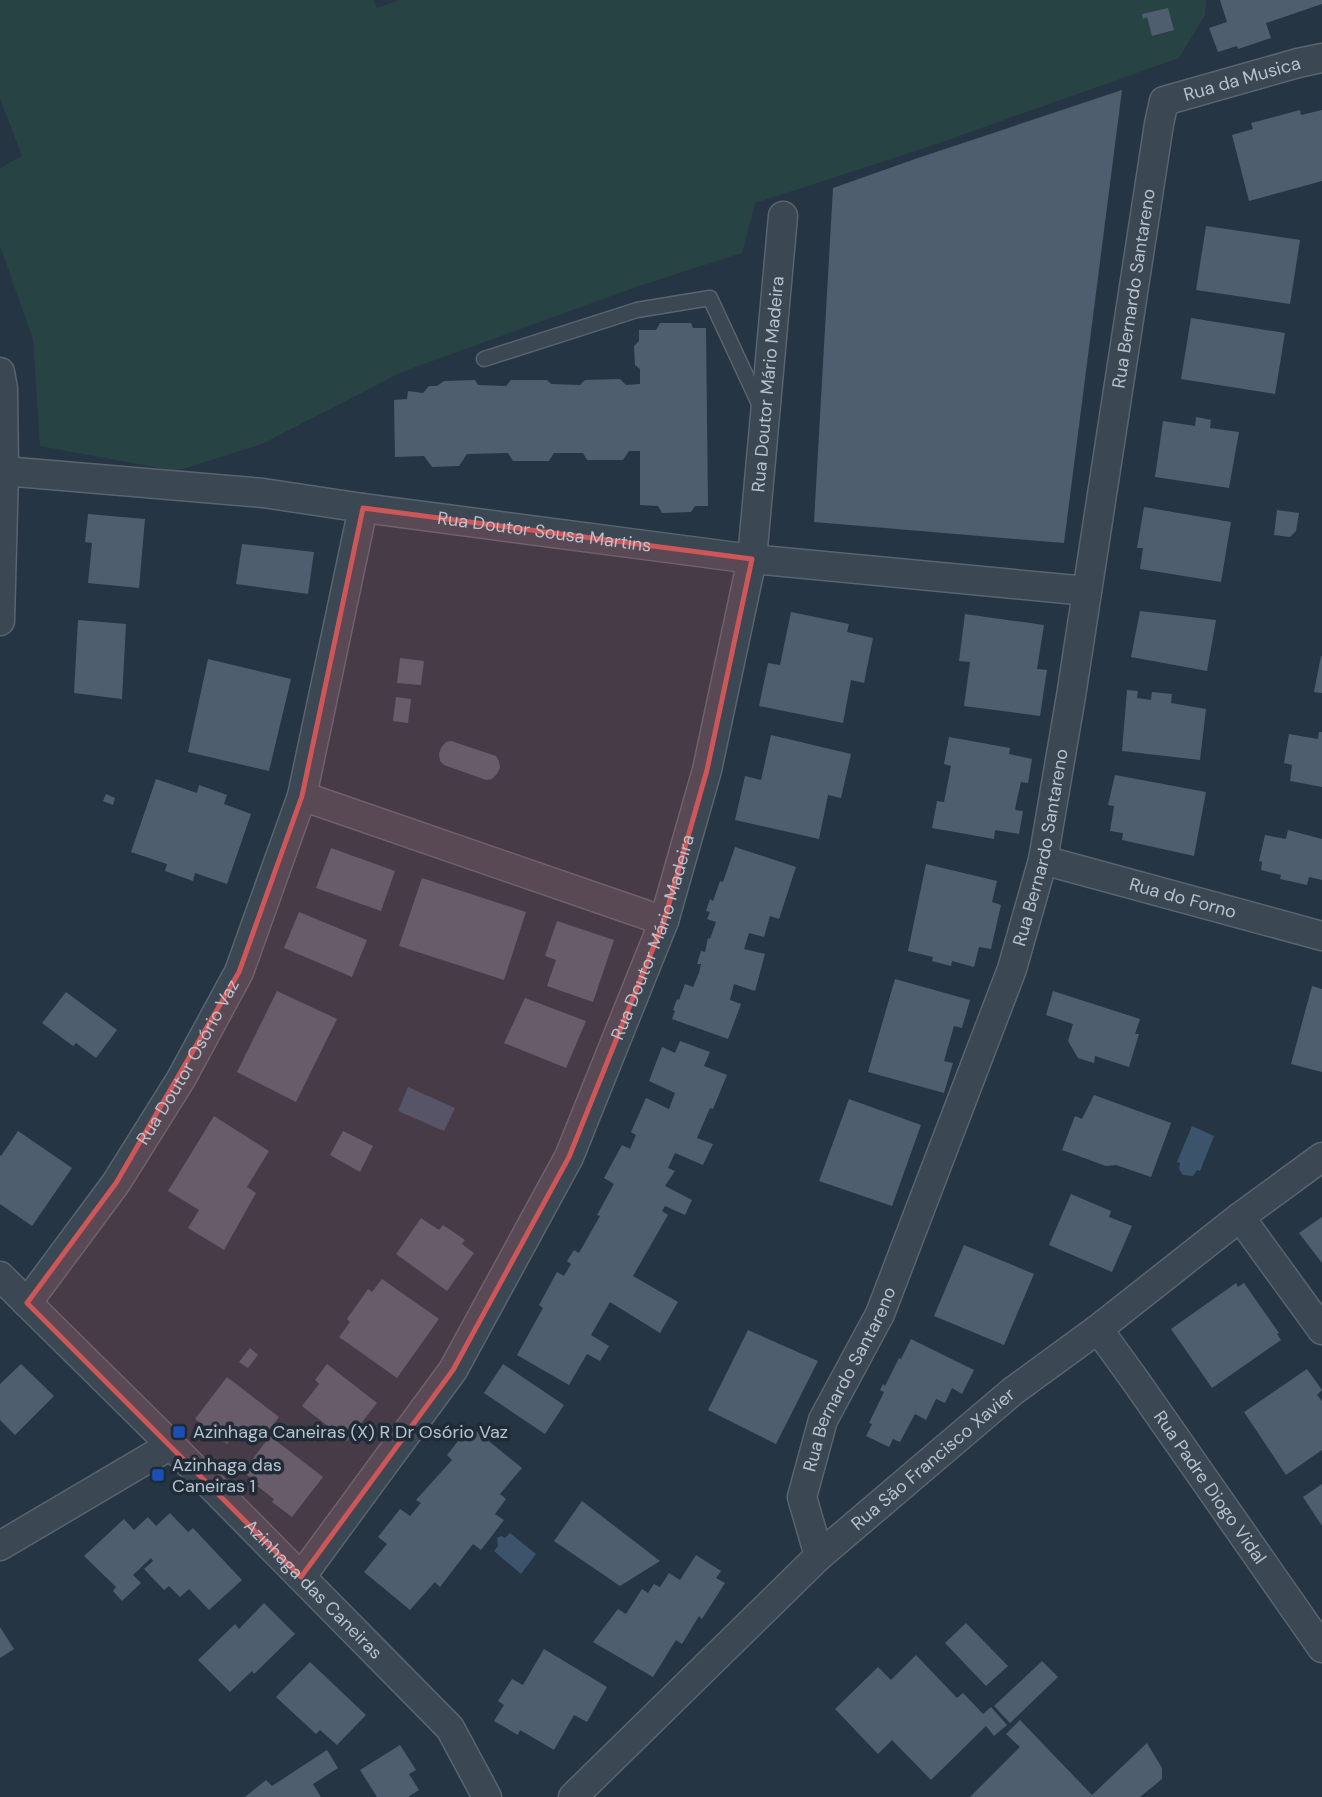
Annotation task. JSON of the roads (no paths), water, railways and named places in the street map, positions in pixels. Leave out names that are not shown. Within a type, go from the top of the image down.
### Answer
[{"type":"street","name":"Rua da Musica","points":[[1164,101],[1322,58]]},
{"type":"street","name":"Rua Bernardo Santareno","points":[[819,1556],[802,1497],[823,1420],[880,1314],[1012,969],[1044,860],[1158,124],[1164,101]]},
{"type":"street","name":"Rua Doutor Mário Madeira","points":[[301,1577],[453,1370],[569,1157],[664,921],[707,770],[752,559],[783,216]]},
{"type":"street","points":[[0,621],[4,471],[1,383]]},
{"type":"street","name":"Rua Doutor Sousa Martins","points":[[4,471],[263,493],[752,559],[1087,591]]},
{"type":"street","name":"Rua Doutor Osório Vaz","points":[[27,1303],[116,1183],[181,1079],[239,972],[302,796],[363,508]]},
{"type":"street","points":[[302,796],[664,921]]},
{"type":"street","name":"Rua do Forno","points":[[1044,860],[1322,936]]},
{"type":"street","name":"Rua São Francisco Xavier","points":[[573,1797],[819,1556],[1013,1391],[1322,1157]]},
{"type":"street","points":[[1240,1217],[1322,1330]]},
{"type":"street","name":"Azinhaga das Caneiras","points":[[0,1276],[450,1728],[487,1797]]},
{"type":"street","name":"Rua Padre Diogo Vidal","points":[[1098,1329],[1322,1648]]},
{"type":"street","points":[[0,1546],[171,1445]]},
{"type":"lane","points":[[484,359],[637,310],[710,298],[765,418]]},
{"type":"water","points":[[408,1087],[455,1108],[444,1131],[398,1111]]},
{"type":"water","points":[[1192,1126],[1214,1136],[1200,1171],[1197,1170],[1193,1176],[1183,1175],[1179,1169],[1180,1163],[1177,1162]]},
{"type":"water","points":[[510,1533],[536,1554],[521,1574],[494,1551],[498,1546],[497,1538],[505,1538]]},
{"type":"place","name":"Azinhaga Caneiras (X) R Dr Osório Vaz","points":[[179,1432]]},
{"type":"place","name":"Azinhaga das Caneiras 1","points":[[158,1475]]}]
